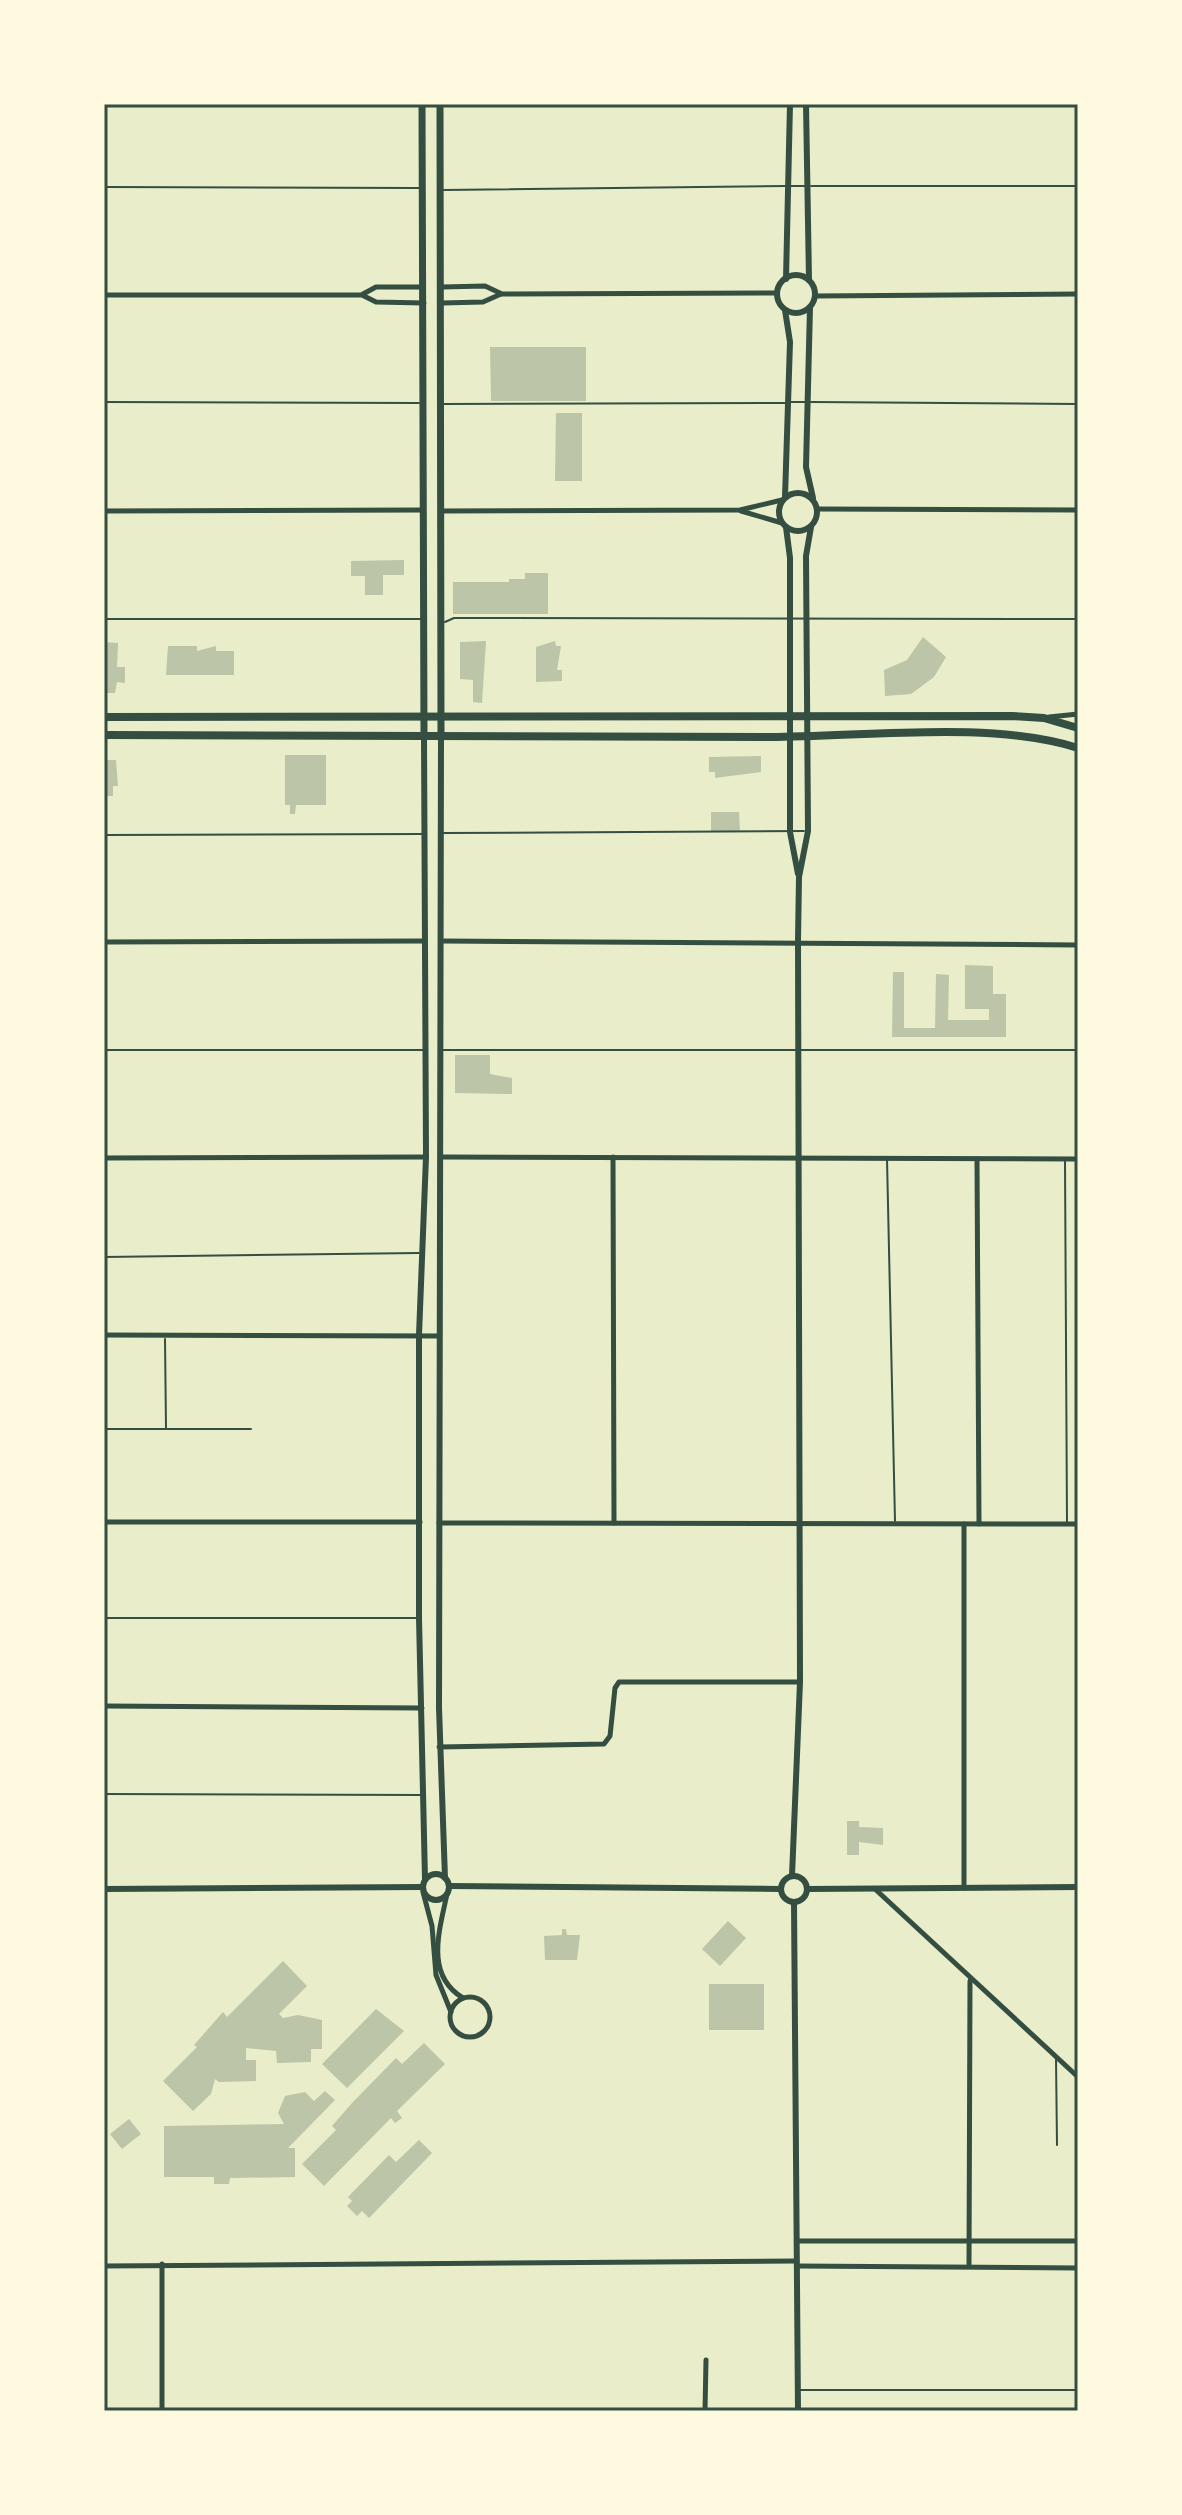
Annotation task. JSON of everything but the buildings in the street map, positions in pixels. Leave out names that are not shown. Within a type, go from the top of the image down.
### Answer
[{"type":"highway","points":[[104,717],[1044,718],[1078,728]]},
{"type":"highway","points":[[104,735],[789,736],[929,733],[1044,740],[1078,748]]},
{"type":"main road","points":[[422,104],[424,736]]},
{"type":"main road","points":[[440,104],[441,736]]},
{"type":"main road","points":[[424,287],[442,287]]},
{"type":"main road","points":[[424,303],[442,303]]},
{"type":"main road","points":[[424,510],[441,511]]},
{"type":"street","points":[[777,293],[786,279],[790,104]]},
{"type":"street","points":[[792,1876],[800,1682],[799,877],[808,831],[806,556],[818,509],[806,467],[810,307],[815,296],[809,280],[806,104]]},
{"type":"street","points":[[786,279],[798,275],[809,280]]},
{"type":"street","points":[[442,287],[485,286],[502,294]]},
{"type":"street","points":[[362,295],[376,287],[424,287]]},
{"type":"street","points":[[442,303],[483,302],[502,294],[777,293]]},
{"type":"street","points":[[777,293],[789,329],[784,499],[779,512],[784,525],[790,619],[790,832],[799,877]]},
{"type":"street","points":[[815,296],[1078,294]]},
{"type":"street","points":[[104,295],[362,295],[376,302],[424,303]]},
{"type":"street","points":[[785,310],[795,313],[810,307]]},
{"type":"street","points":[[441,511],[740,510],[802,493],[813,498]]},
{"type":"street","points":[[818,509],[1078,510]]},
{"type":"street","points":[[104,511],[424,510]]},
{"type":"street","points":[[740,510],[798,531],[811,527]]},
{"type":"street","points":[[1044,718],[1078,714]]},
{"type":"street","points":[[424,736],[426,1157],[419,1335],[419,1618],[424,1747],[424,1886],[432,1926],[436,1975],[451,2012],[452,2024],[460,2034],[472,2036],[484,2031],[490,2019],[487,2006],[476,1998],[463,1998],[444,1985],[440,1977],[439,1946],[448,1890],[439,1747],[441,736]]},
{"type":"street","points":[[425,834],[442,833]]},
{"type":"street","points":[[104,942],[798,940],[1078,945]]},
{"type":"street","points":[[613,1157],[614,1523]]},
{"type":"street","points":[[104,1158],[1078,1159]]},
{"type":"street","points":[[977,1159],[979,1524]]},
{"type":"street","points":[[104,1335],[440,1336]]},
{"type":"street","points":[[104,1522],[1078,1524]]},
{"type":"street","points":[[964,1524],[964,1888]]},
{"type":"street","points":[[424,1747],[604,1744],[610,1736],[615,1688],[619,1682],[800,1682]]},
{"type":"street","points":[[104,1706],[439,1708]]},
{"type":"street","points":[[423,1795],[441,1795]]},
{"type":"street","points":[[424,1886],[433,1874],[445,1878]]},
{"type":"street","points":[[792,1876],[801,1878],[807,1889],[804,1898],[794,1903],[784,1898],[780,1889],[783,1880],[792,1876]]},
{"type":"street","points":[[104,1889],[424,1886],[436,1900],[448,1890],[780,1889]]},
{"type":"street","points":[[807,1889],[1078,1887]]},
{"type":"street","points":[[875,1889],[970,1981],[1078,2077]]},
{"type":"street","points":[[794,1903],[798,2411]]},
{"type":"street","points":[[969,2266],[970,1981]]},
{"type":"street","points":[[451,2012],[463,1998]]},
{"type":"street","points":[[797,2241],[1078,2241]]},
{"type":"street","points":[[104,2266],[797,2263],[1078,2268]]},
{"type":"street","points":[[162,2264],[162,2411]]},
{"type":"street","points":[[705,2411],[706,2360]]},
{"type":"lane","points":[[442,190],[1078,186]]},
{"type":"lane","points":[[104,187],[424,188]]},
{"type":"lane","points":[[104,402],[424,403]]},
{"type":"lane","points":[[442,404],[1078,404]]},
{"type":"lane","points":[[441,629],[448,619],[454,618],[1078,619]]},
{"type":"lane","points":[[104,619],[423,619]]},
{"type":"lane","points":[[442,833],[808,831]]},
{"type":"lane","points":[[104,835],[425,834]]},
{"type":"lane","points":[[104,1050],[424,1050]]},
{"type":"lane","points":[[442,1050],[1078,1050]]},
{"type":"lane","points":[[887,1159],[895,1522]]},
{"type":"lane","points":[[1065,1159],[1067,1524]]},
{"type":"lane","points":[[104,1257],[423,1253]]},
{"type":"lane","points":[[165,1335],[166,1430]]},
{"type":"lane","points":[[104,1429],[251,1429]]},
{"type":"lane","points":[[104,1618],[419,1618]]},
{"type":"lane","points":[[104,1794],[423,1795]]},
{"type":"lane","points":[[1056,2057],[1057,2145]]},
{"type":"lane","points":[[799,2390],[1078,2390]]}]
